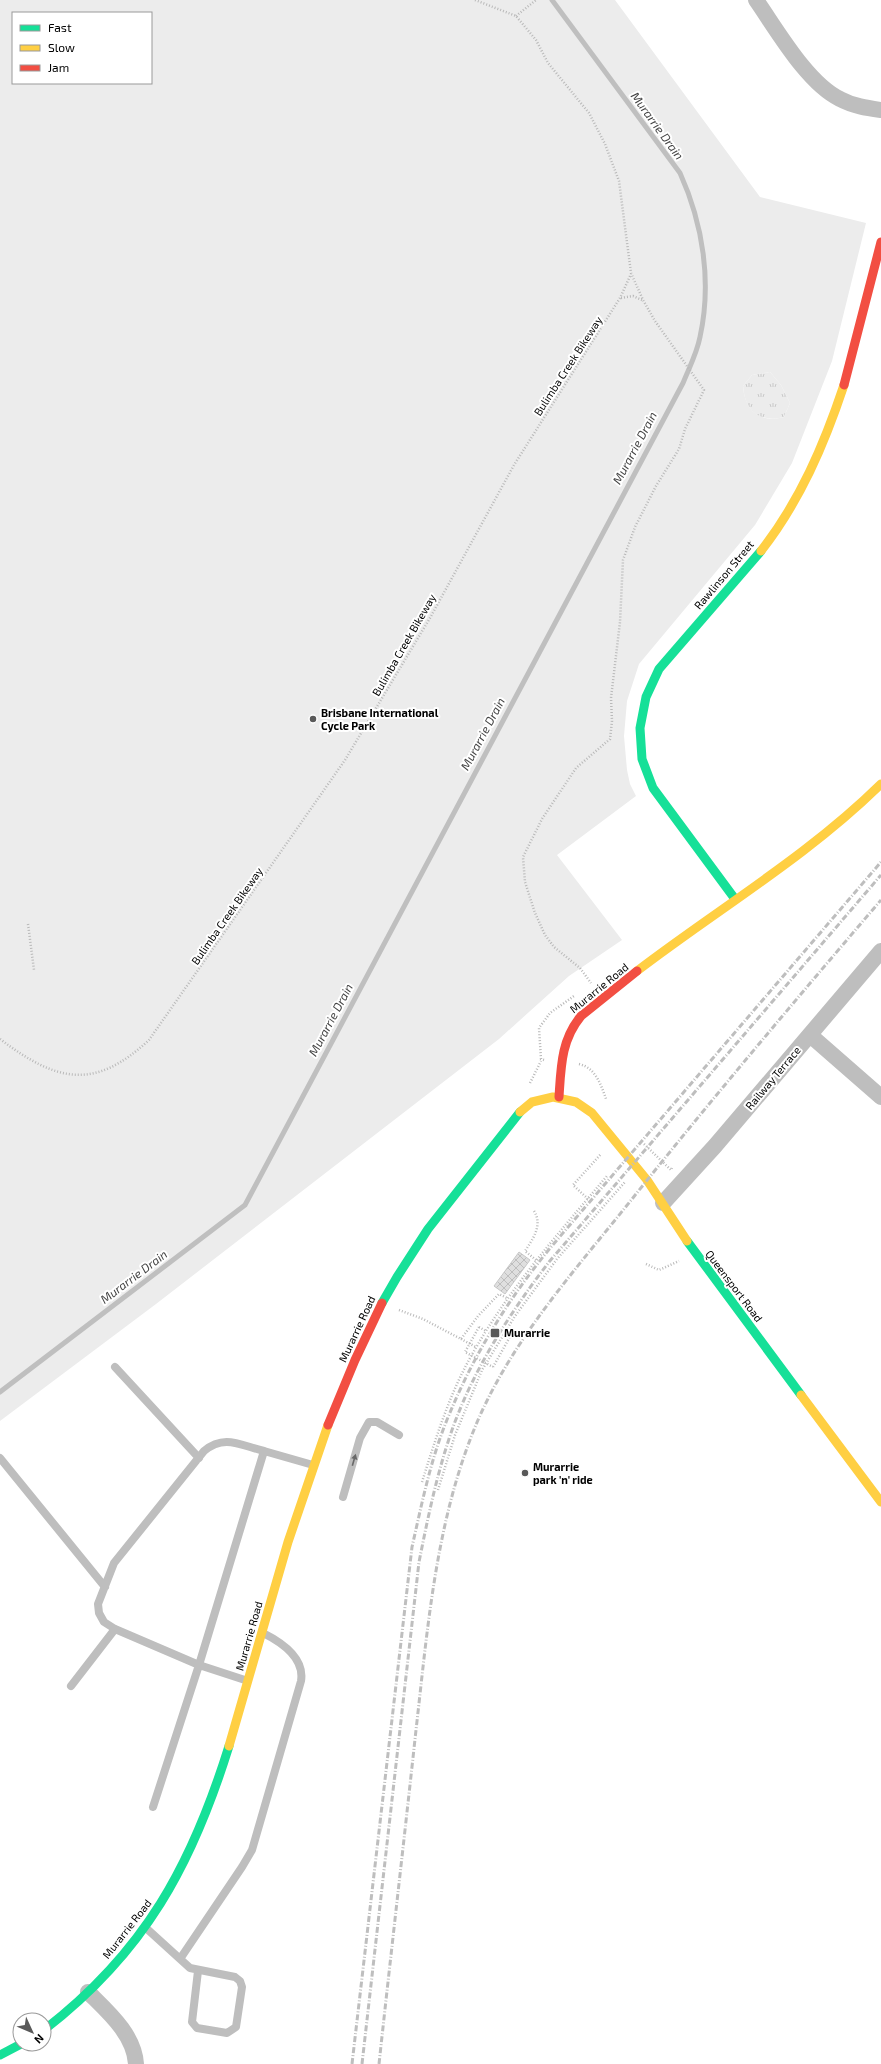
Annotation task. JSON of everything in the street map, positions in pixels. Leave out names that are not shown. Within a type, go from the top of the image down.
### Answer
[{"type":"street","points":[[756,0],[808,73],[822,87],[840,99],[852,104],[881,110]]},
{"type":"street","name":"Rawlinson Street","points":[[734,900],[661,800],[647,776],[643,763],[640,737],[645,701],[659,669],[769,540],[792,506],[814,465],[850,366],[881,242]]},
{"type":"street","name":"Murarrie Road","points":[[52,2024],[68,2012],[106,1975],[146,1927],[178,1875],[204,1821],[229,1749],[298,1510],[330,1419],[368,1330],[402,1266],[420,1239],[521,1110],[538,1099],[559,1097],[564,1042],[576,1021],[734,900],[830,830],[866,800],[881,784]]},
{"type":"street","name":"Railway Terrace","points":[[663,1203],[715,1146],[881,951]]},
{"type":"street","points":[[810,1035],[881,1097]]},
{"type":"street","name":"Queensport Road","points":[[559,1097],[576,1102],[592,1113],[629,1157],[663,1203],[693,1250],[881,1502]]},
{"type":"street","points":[[88,1992],[127,2037],[132,2046],[136,2064]]},
{"type":"street","points":[[0,2056],[12,2049]]},
{"type":"lane","points":[[116,1367],[199,1458]]},
{"type":"lane","points":[[343,1497],[360,1438],[369,1422],[377,1422],[399,1435]]},
{"type":"lane","points":[[248,1681],[199,1666],[115,1630],[104,1622],[99,1613],[98,1604],[114,1563],[210,1445],[224,1440],[314,1465]]},
{"type":"lane","points":[[153,1807],[199,1666],[264,1451]]},
{"type":"lane","points":[[0,1458],[105,1587]]},
{"type":"lane","points":[[71,1686],[115,1630]]},
{"type":"lane","points":[[180,1959],[252,1850],[301,1681],[301,1670],[293,1654],[281,1641],[262,1632]]},
{"type":"lane","points":[[146,1927],[190,1968],[235,1978],[240,1981],[242,1987],[236,2027],[232,2031],[227,2033],[197,2028],[194,2026],[192,2022],[198,1971]]},
{"type":"path","points":[[476,0],[516,16],[536,40],[548,64],[589,113],[605,144],[619,181],[631,274],[655,321],[704,390],[685,429],[679,449],[656,486],[635,527],[624,560],[620,622],[611,698],[612,721],[610,739],[576,768],[542,819],[523,857],[525,882],[535,913],[545,935],[554,947],[580,968],[591,983],[585,987]]},
{"type":"path","points":[[516,16],[536,0]]},
{"type":"path","name":"Bulimba Creek Bikeway","points":[[0,1039],[20,1054],[48,1070],[79,1076],[106,1070],[130,1057],[149,1040],[345,760],[430,618],[514,465],[620,298],[631,274]]},
{"type":"path","points":[[620,298],[634,296],[643,300]]},
{"type":"path","points":[[28,924],[34,970]]},
{"type":"path","points":[[546,1060],[541,1059],[539,1028],[550,1013],[579,991]]},
{"type":"path","points":[[576,1063],[589,1068],[592,1071],[602,1088],[608,1104]]},
{"type":"path","points":[[642,1142],[671,1170],[676,1163]]},
{"type":"path","points":[[588,1199],[573,1185],[602,1153]]},
{"type":"path","points":[[422,1482],[443,1419],[468,1361],[486,1331],[507,1298],[536,1260],[607,1176]]},
{"type":"path","points":[[438,1490],[455,1435],[482,1370],[515,1316],[557,1259],[619,1187],[627,1180]]},
{"type":"path","points":[[534,1211],[538,1217],[536,1233],[525,1251],[536,1260]]},
{"type":"path","points":[[646,1264],[659,1270],[680,1260]]},
{"type":"path","points":[[461,1339],[478,1316],[499,1294],[507,1298]]},
{"type":"path","points":[[401,1311],[423,1319],[476,1348]]},
{"type":"path","points":[[486,1331],[479,1327],[465,1352],[493,1367],[511,1335],[506,1332]]},
{"type":"green space","name":"Brisbane International Cycle Park","points":[[0,0],[615,0],[760,197],[866,223],[832,361],[792,463],[755,525],[639,664],[627,701],[624,736],[627,770],[630,784],[636,796],[557,855],[622,940],[569,976],[499,1039],[156,1304],[0,1421]],"holes":[[[770,372],[781,385],[790,403],[784,417],[767,418],[755,413],[750,408],[744,395],[743,386],[752,375]]]},
{"type":"green space","points":[[770,372],[781,385],[790,403],[784,417],[767,418],[754,413],[744,395],[743,386],[752,375]]},
{"type":"building","points":[[519,1252],[530,1260],[505,1294],[494,1286]]},
{"type":"waterway","name":"Murarrie Drain","points":[[0,1392],[245,1205],[683,383],[693,360],[699,343],[704,316],[705,274],[700,233],[688,192],[680,173],[552,0]]},
{"type":"railway","points":[[352,2064],[412,1547],[423,1497],[437,1447],[459,1392],[481,1348],[507,1306],[551,1247],[881,862]]},
{"type":"railway","points":[[362,2064],[419,1562],[437,1479],[452,1430],[461,1407],[494,1342],[520,1301],[549,1262],[881,875]]},
{"type":"railway","points":[[379,2064],[425,1651],[436,1572],[452,1495],[478,1420],[510,1359],[550,1302],[666,1157],[788,1009],[881,900]]},
{"type":"traffic: fast","points":[[735,899],[653,788],[642,759],[640,728],[646,697],[659,669],[761,551]]},
{"type":"traffic: fast","points":[[382,1303],[428,1229],[520,1112]]},
{"type":"traffic: fast","points":[[687,1241],[801,1395]]},
{"type":"traffic: fast","points":[[52,2023],[79,2000],[110,1969],[137,1937],[160,1903],[181,1868],[199,1830],[215,1789],[229,1746]]},
{"type":"traffic: fast","points":[[0,2055],[12,2049]]},
{"type":"traffic: slow","points":[[761,551],[788,512],[810,472],[844,385]]},
{"type":"traffic: slow","points":[[637,971],[793,858],[853,810],[881,784]]},
{"type":"traffic: slow","points":[[520,1112],[532,1102],[553,1097],[576,1102],[592,1113],[647,1180],[687,1241]]},
{"type":"traffic: slow","points":[[801,1395],[881,1502]]},
{"type":"traffic: slow","points":[[229,1746],[288,1542],[328,1425]]},
{"type":"traffic: jam","points":[[844,385],[881,242]]},
{"type":"traffic: jam","points":[[559,1097],[563,1054],[574,1025],[581,1016],[637,971]]},
{"type":"traffic: jam","points":[[328,1425],[355,1360],[382,1303]]},
{"type":"place","name":"Brisbane International Cycle Park","points":[[313,719]]},
{"type":"place","name":"Murarrie","points":[[495,1333]]},
{"type":"place","name":"Murarrie park 'n' ride","points":[[525,1473]]}]
